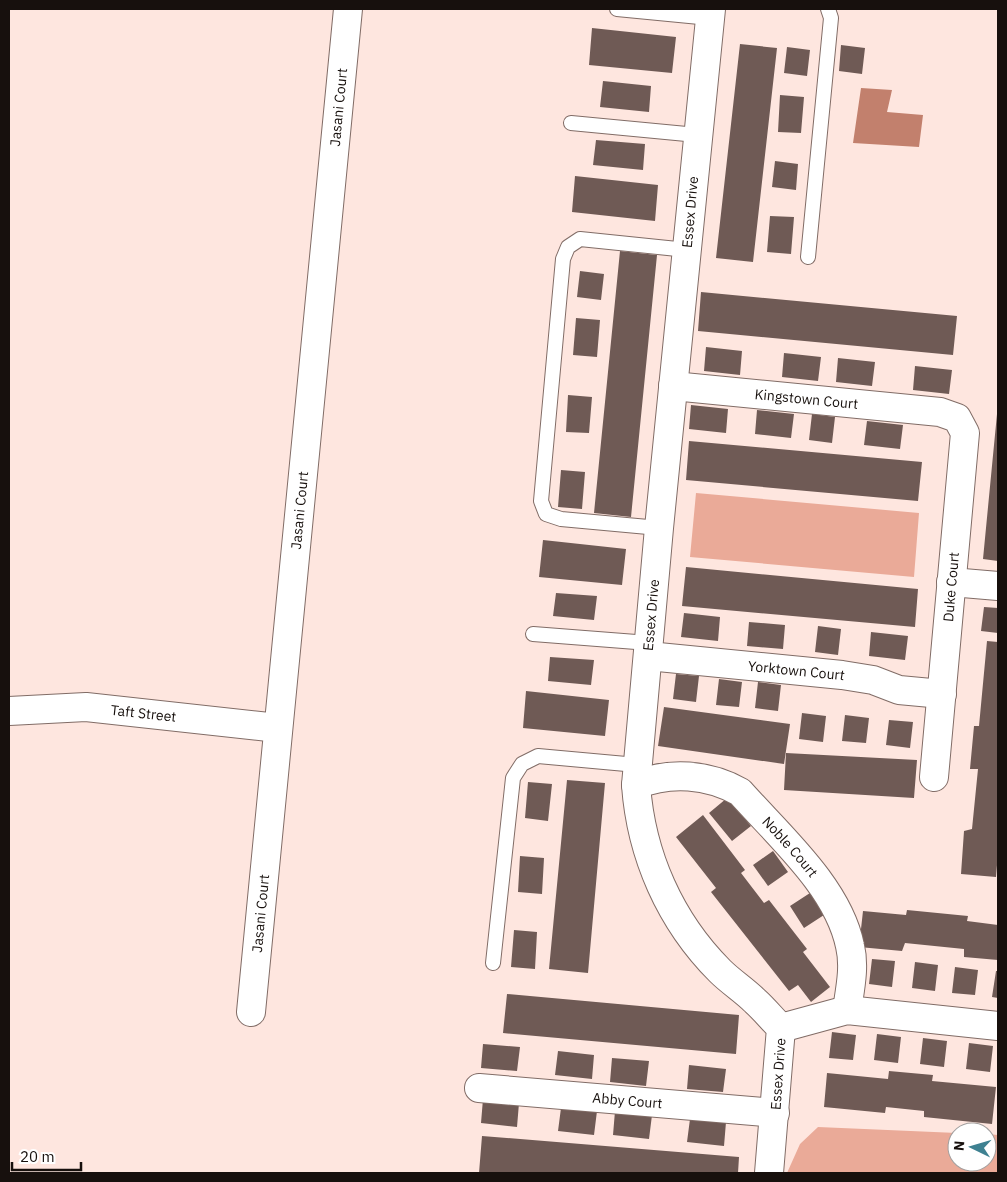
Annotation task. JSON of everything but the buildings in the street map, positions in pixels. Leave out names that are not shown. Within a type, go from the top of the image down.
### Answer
[{"type":"street","name":"Jasani Court","points":[[251,1012],[348,9]]},
{"type":"street","name":"Essex Drive","points":[[710,13],[648,649],[637,775],[638,812],[647,850],[662,891],[689,935],[720,971],[755,1001],[781,1028],[770,1173]]},
{"type":"street","name":"Kingstown Court","points":[[673,386],[940,412]]},
{"type":"street","name":"Duke Court","points":[[934,777],[965,433],[957,418],[940,412]]},
{"type":"street","points":[[951,582],[998,586]]},
{"type":"street","name":"Yorktown Court","points":[[648,649],[842,675],[873,680],[899,690],[942,694]]},
{"type":"street","name":"Taft Street","points":[[9,711],[86,706],[278,728]]},
{"type":"street","name":"Noble Court","points":[[637,775],[654,777],[677,775],[724,783],[740,792],[818,879],[842,917],[850,946],[852,972],[847,1010]]},
{"type":"street","points":[[781,1028],[847,1010],[998,1026]]},
{"type":"street","name":"Abby Court","points":[[479,1088],[775,1114]]},
{"type":"lane","points":[[617,9],[710,13]]},
{"type":"lane","points":[[808,257],[831,18],[828,9]]},
{"type":"lane","points":[[571,123],[697,135]]},
{"type":"lane","points":[[659,528],[561,519],[546,514],[541,501],[563,259],[568,247],[580,239],[687,250]]},
{"type":"lane","points":[[533,634],[648,649]]},
{"type":"lane","points":[[493,963],[513,778],[522,764],[538,756],[637,775]]},
{"type":"shaded area","points":[[861,88],[892,90],[887,112],[923,115],[919,147],[853,143]]},
{"type":"shaded area","points":[[696,493],[919,513],[914,577],[690,557]]},
{"type":"shaded area","points":[[818,1127],[947,1133],[947,1172],[997,1172],[998,1135],[998,1173],[787,1173],[800,1144]]}]
